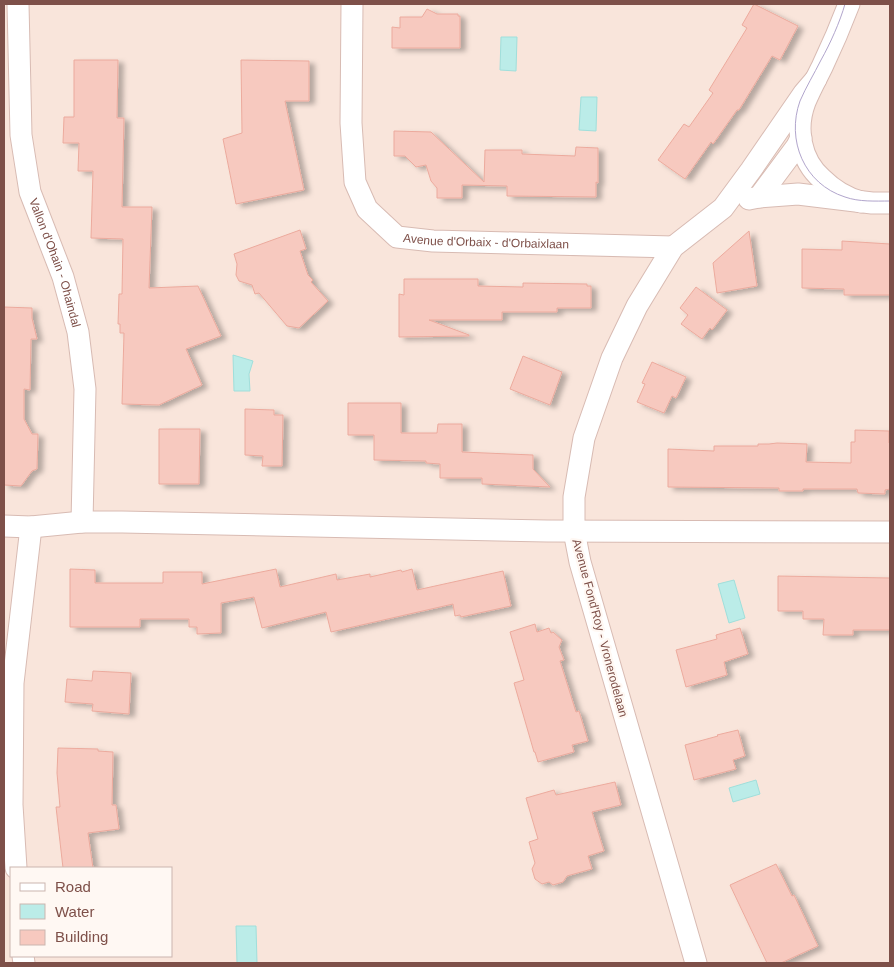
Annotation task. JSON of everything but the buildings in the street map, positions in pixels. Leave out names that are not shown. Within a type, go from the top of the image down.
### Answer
[{"type":"street","name":"Vallon d'Ohain - Ohaindal","points":[[18,4],[21,135],[30,192],[63,276],[78,332],[84,379],[82,522]]},
{"type":"street","name":"Avenue d'Orbaix - d'Orbaixlaan","points":[[352,4],[350,122],[355,182],[368,209],[397,237],[433,241],[673,247]]},
{"type":"street","name":"Avenue Fond'Roy - Vronerodelaan","points":[[849,4],[808,96],[800,122],[805,155],[812,169],[830,187],[849,198],[861,202]]},
{"type":"street","name":"Avenue Fond'Roy - Vronerodelaan","points":[[696,963],[580,562],[574,531],[574,497],[584,438],[612,358],[637,306],[673,247],[723,208],[804,93],[816,79]]},
{"type":"street","points":[[759,196],[801,138]]},
{"type":"street","name":"Avenue Fond'Roy - Vronerodelaan","points":[[723,208],[759,196],[798,194],[861,202],[890,203]]},
{"type":"street","points":[[4,526],[31,527],[82,522],[574,531],[890,532]]},
{"type":"street","points":[[16,867],[12,806],[13,683],[31,527]]},
{"type":"shaded area","points":[[4,4],[890,4],[890,963],[4,963]]},
{"type":"water","points":[[501,37],[517,37],[516,71],[500,70]]},
{"type":"water","points":[[581,97],[597,97],[596,131],[579,130]]},
{"type":"water","points":[[233,355],[253,361],[249,374],[250,391],[234,391]]},
{"type":"water","points":[[734,580],[745,618],[729,623],[718,584]]},
{"type":"water","points":[[756,780],[760,794],[733,802],[729,788]]},
{"type":"water","points":[[236,926],[256,926],[257,963],[237,963]]},
{"type":"tram line","points":[[845,4],[831,40],[800,101],[796,116],[795,131],[797,145],[809,171],[831,191],[856,200],[890,201]]}]
